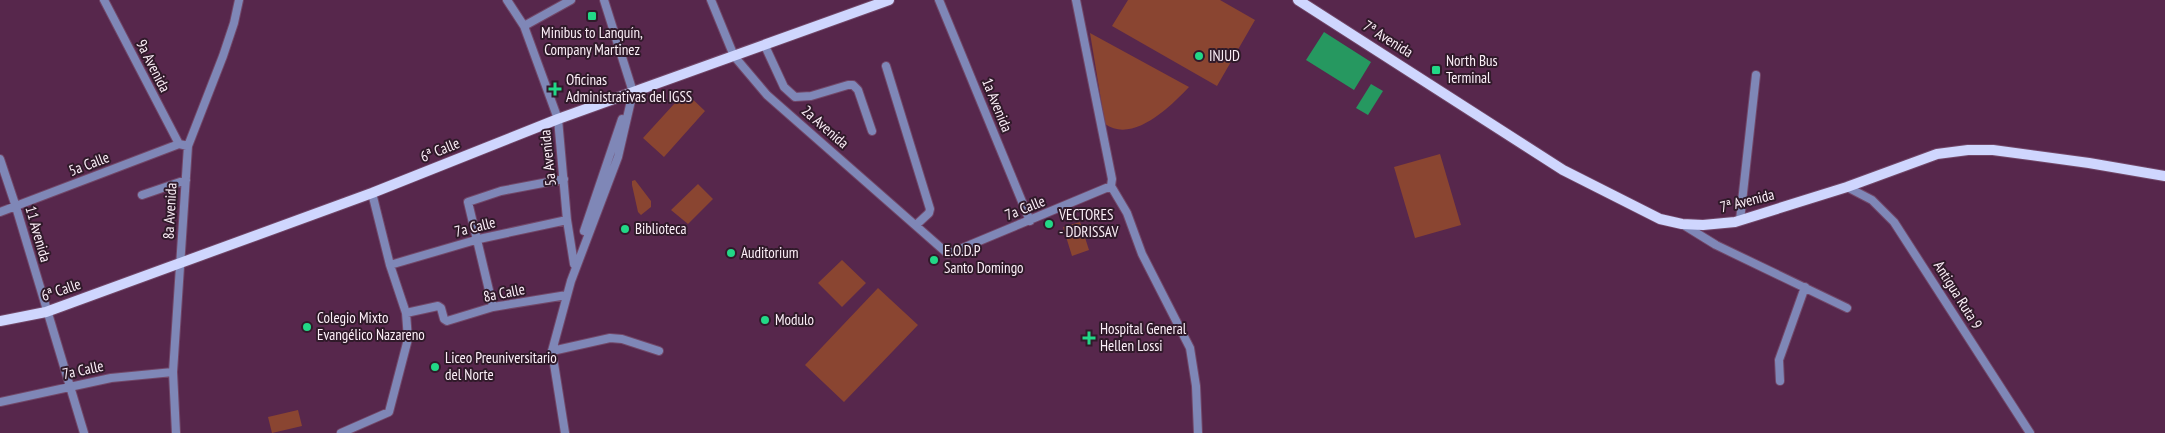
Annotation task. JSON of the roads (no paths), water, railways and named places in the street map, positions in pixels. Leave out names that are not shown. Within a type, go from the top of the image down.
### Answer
[{"type":"main road","name":"6ª Calle","points":[[0,321],[46,312],[372,193],[633,92],[889,0]]},
{"type":"main road","name":"7ª Avenida","points":[[1298,0],[1563,170],[1660,219],[1682,224],[1720,224],[1740,220],[1847,187],[1932,156],[1968,150],[1993,150],[2165,176]]},
{"type":"street","name":"9a Avenida","points":[[104,0],[179,144]]},
{"type":"street","name":"8a Avenida","points":[[176,433],[173,372],[188,146],[223,56],[234,23],[239,0]]},
{"type":"street","name":"5a Avenida","points":[[507,0],[524,26],[558,120],[567,220],[574,264]]},
{"type":"street","points":[[524,26],[571,0]]},
{"type":"street","points":[[571,281],[618,157],[633,92],[604,0]]},
{"type":"street","name":"2a Avenida","points":[[711,0],[734,56],[767,95],[948,254]]},
{"type":"street","name":"1a Avenida","points":[[939,0],[1030,221]]},
{"type":"street","points":[[1076,0],[1112,179],[1111,186],[1127,212],[1142,254],[1190,348],[1196,386],[1198,433]]},
{"type":"street","points":[[764,46],[784,87],[795,97],[811,96],[848,85],[853,86],[858,90],[872,131]]},
{"type":"street","points":[[886,66],[930,209],[929,213],[916,225]]},
{"type":"street","points":[[1740,220],[1756,75]]},
{"type":"street","points":[[565,433],[552,351],[574,264],[610,151],[633,92]]},
{"type":"street","points":[[179,144],[188,146]]},
{"type":"street","name":"5a Calle","points":[[0,212],[179,144]]},
{"type":"street","name":"11 Avenida","points":[[0,159],[16,206],[46,312],[71,386],[84,433]]},
{"type":"street","points":[[494,308],[479,240],[468,204],[470,200],[501,191],[564,179]]},
{"type":"street","points":[[142,195],[186,180]]},
{"type":"street","name":"7a Calle","points":[[948,254],[1111,186]]},
{"type":"street","name":"Antigua Ruta 9","points":[[1847,187],[1872,200],[1894,222],[2030,433]]},
{"type":"street","points":[[341,433],[389,412],[408,339],[406,313],[390,264],[372,193]]},
{"type":"street","name":"7a Calle","points":[[390,264],[479,240],[567,220]]},
{"type":"street","points":[[1682,224],[1701,237],[1847,308]]},
{"type":"street","points":[[1780,381],[1779,360],[1805,287]]},
{"type":"street","name":"8a Calle","points":[[406,313],[434,306],[441,308],[444,319],[447,321],[494,308],[567,296]]},
{"type":"street","points":[[552,351],[610,338],[622,339],[659,351]]},
{"type":"street","name":"7a Calle","points":[[0,402],[111,378],[173,372]]},
{"type":"place","name":"Minibus to Lanquín, Company Martinez","points":[[592,16]]},
{"type":"place","name":"INJUD","points":[[1199,56]]},
{"type":"place","name":"North Bus Terminal","points":[[1436,70]]},
{"type":"place","name":"Oficinas Administrativas del IGSS","points":[[555,89]]},
{"type":"place","name":"VECTORES - DDRISSAV","points":[[1049,224]]},
{"type":"place","name":"Biblioteca","points":[[625,229]]},
{"type":"place","name":"Auditorium","points":[[731,253]]},
{"type":"place","name":"E.O.D.P Santo Domingo","points":[[934,260]]},
{"type":"place","name":"Modulo","points":[[765,320]]},
{"type":"place","name":"Colegio Mixto Evangélico Nazareno","points":[[307,327]]},
{"type":"place","name":"Hospital General Hellen Lossi","points":[[1089,338]]},
{"type":"place","name":"Liceo Preuniversitario del Norte","points":[[435,367]]}]
